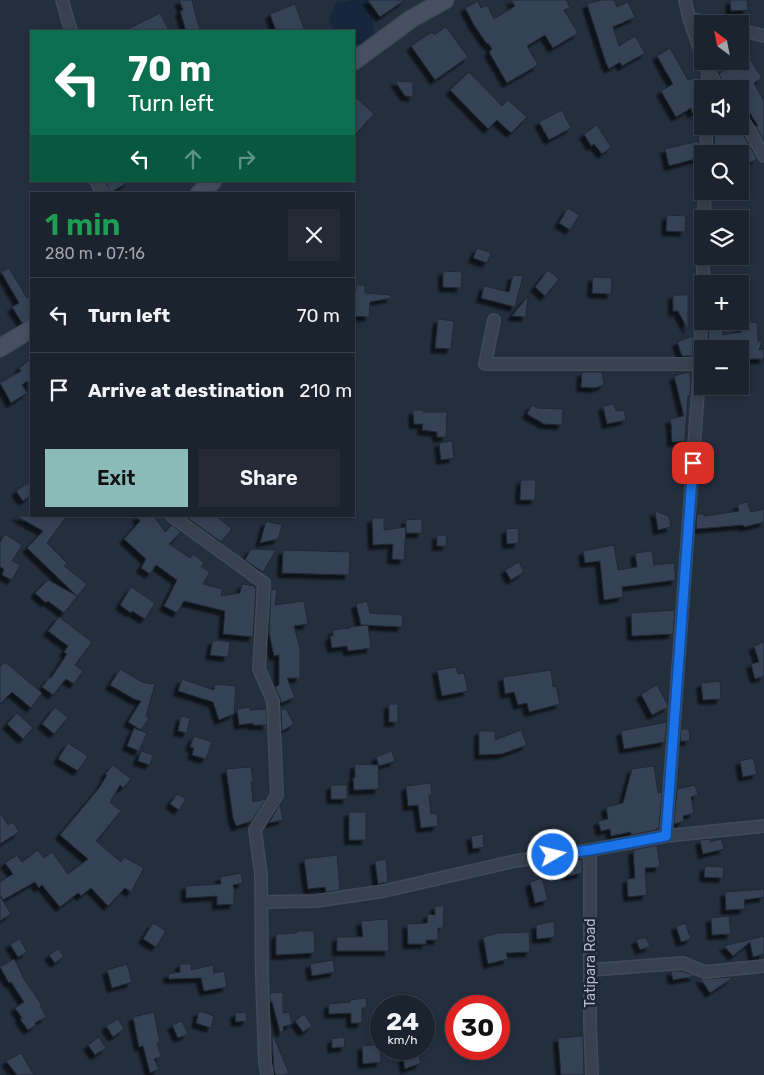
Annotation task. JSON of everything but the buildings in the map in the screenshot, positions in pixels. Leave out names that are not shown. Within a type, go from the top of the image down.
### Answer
[{"type":"main road","points":[[355,60],[411,19],[445,0]]},
{"type":"main road","points":[[201,192],[212,182]]},
{"type":"main road","points":[[0,348],[30,330]]},
{"type":"street","points":[[62,0],[71,30]]},
{"type":"street","points":[[684,0],[694,33]]},
{"type":"street","points":[[689,18],[694,19]]},
{"type":"street","points":[[749,32],[764,36]]},
{"type":"street","points":[[749,130],[764,156]]},
{"type":"street","points":[[494,320],[485,364],[694,364]]},
{"type":"street","points":[[666,836],[698,395]]},
{"type":"street","points":[[173,517],[264,583],[259,669],[273,701],[277,796],[255,830],[261,874],[262,989],[267,1075]]},
{"type":"street","points":[[261,902],[316,901],[384,891],[515,860],[590,850],[666,836],[764,826]]},
{"type":"street","name":"Tatipara Road","points":[[590,850],[590,1022],[592,1075]]},
{"type":"street","points":[[590,970],[683,963],[705,972],[764,966]]},
{"type":"water","points":[[351,0],[368,0],[374,33],[362,45],[355,44],[355,30],[334,30],[329,18],[336,3]]},
{"type":"route","points":[[553,855],[666,836],[693,463]]}]
